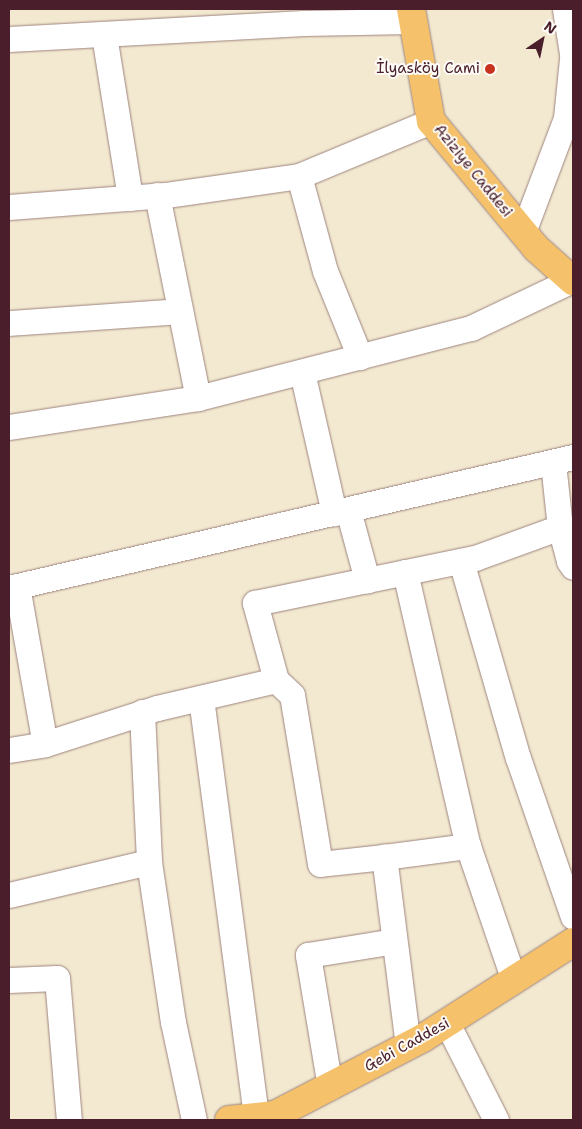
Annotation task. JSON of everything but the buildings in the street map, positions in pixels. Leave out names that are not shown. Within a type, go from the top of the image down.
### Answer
[{"type":"main road","name":"Aziziye Caddesi","points":[[411,15],[432,121],[536,248],[573,280]]},
{"type":"main road","name":"Gebi Caddesi","points":[[229,1120],[275,1115],[330,1087],[447,1023],[573,942]]},
{"type":"street","points":[[523,232],[566,118],[573,60],[565,9]]},
{"type":"street","points":[[9,39],[104,35],[300,16],[411,15]]},
{"type":"street","points":[[104,35],[130,198]]},
{"type":"street","points":[[9,207],[156,196],[299,176],[432,121]]},
{"type":"street","points":[[299,176],[325,271],[360,357]]},
{"type":"street","points":[[156,196],[198,398]]},
{"type":"street","points":[[9,427],[198,398],[360,357],[471,328],[573,280]]},
{"type":"street","points":[[9,323],[180,311]]},
{"type":"street","points":[[302,372],[341,512],[366,580]]},
{"type":"street","points":[[45,744],[13,587],[563,460],[568,561],[573,567]]},
{"type":"street","points":[[468,846],[320,864],[292,695],[276,680],[255,603],[461,561],[567,528]]},
{"type":"street","points":[[461,561],[518,758],[573,917]]},
{"type":"street","points":[[404,572],[468,846],[514,980]]},
{"type":"street","points":[[9,750],[45,744],[142,712],[276,680]]},
{"type":"street","points":[[201,698],[256,1117]]},
{"type":"street","points":[[142,712],[149,862],[173,1022],[194,1120]]},
{"type":"street","points":[[384,857],[408,1046]]},
{"type":"street","points":[[9,895],[149,862]]},
{"type":"street","points":[[330,1087],[308,955],[394,941]]},
{"type":"street","points":[[9,980],[57,978],[69,1120]]},
{"type":"street","points":[[447,1023],[496,1120]]},
{"type":"place","name":"İlyasköy Cami","points":[[490,69]]}]
